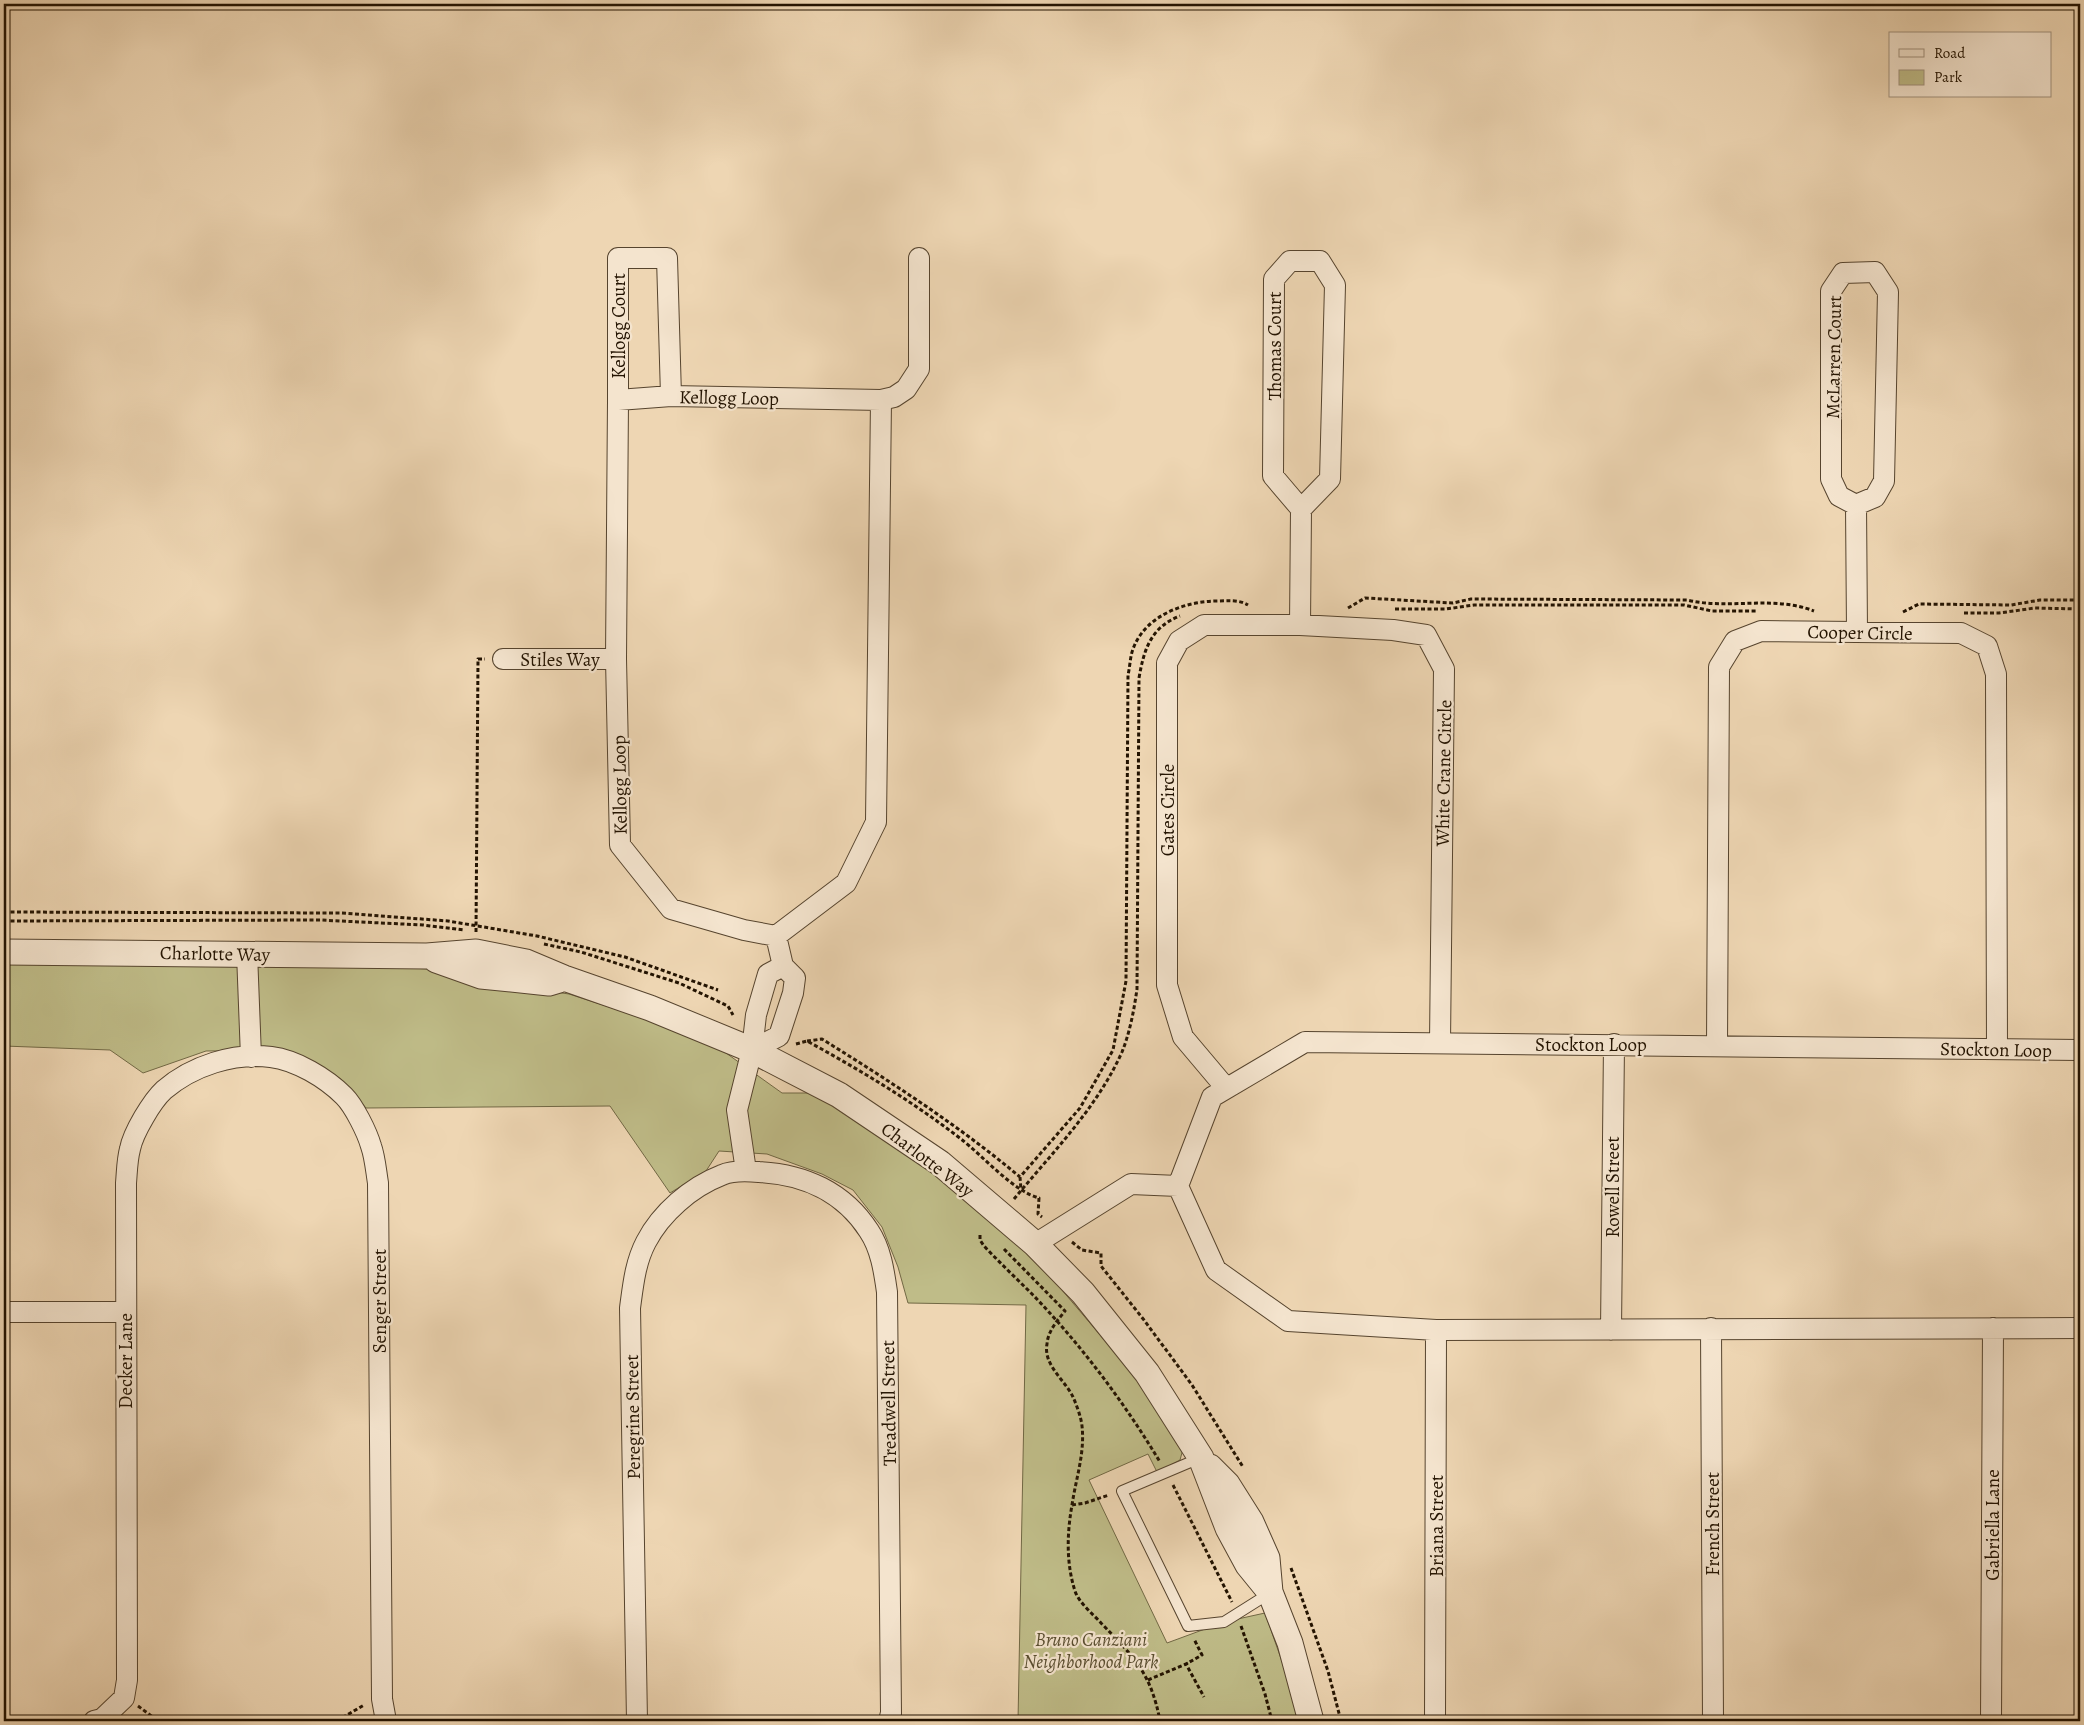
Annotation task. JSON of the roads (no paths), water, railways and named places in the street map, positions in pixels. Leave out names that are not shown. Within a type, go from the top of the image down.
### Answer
[{"type":"street","name":"Kellogg Court","points":[[618,400],[618,258],[667,258],[671,396]]},
{"type":"street","name":"Kellogg Loop","points":[[776,936],[744,930],[671,908],[620,845],[616,658],[618,400],[671,396],[881,400],[894,397],[906,389],[919,369],[919,258]]},
{"type":"street","name":"Thomas Court","points":[[1290,262],[1320,262],[1335,286],[1330,479],[1301,509],[1273,476],[1274,279],[1290,262]]},
{"type":"street","name":"McLarren Court","points":[[1875,272],[1888,292],[1884,481],[1876,497],[1856,505],[1838,496],[1831,479],[1831,291],[1843,273],[1875,272]]},
{"type":"street","points":[[752,1050],[779,1036],[793,993],[794,978],[783,966],[776,936],[846,883],[876,822],[881,400]]},
{"type":"street","points":[[1856,505],[1857,631]]},
{"type":"street","points":[[1300,626],[1301,509]]},
{"type":"street","name":"Gates Circle","points":[[1226,1088],[1182,1037],[1167,986],[1167,663],[1178,641],[1204,626],[1300,626]]},
{"type":"street","name":"White Crane Circle","points":[[1300,626],[1393,630],[1426,635],[1444,669],[1440,1043]]},
{"type":"street","name":"Cooper Circle","points":[[1717,1045],[1719,667],[1735,641],[1761,631],[1857,631],[1961,633],[1988,646],[1996,674],[1997,1049]]},
{"type":"street","name":"Stiles Way","points":[[504,658],[616,658]]},
{"type":"street","name":"Charlotte Way","points":[[4,952],[427,956],[476,952],[526,962],[564,978],[650,1008],[752,1050],[839,1095],[940,1163],[1035,1244],[1083,1293],[1147,1373],[1201,1458],[1228,1528],[1248,1565],[1270,1592],[1290,1643],[1311,1721]]},
{"type":"street","points":[[247,953],[250,1056]]},
{"type":"street","name":"Charlotte Way","points":[[427,956],[481,976],[549,983],[564,978]]},
{"type":"street","points":[[746,1171],[737,1110],[752,1050],[756,1015],[768,974],[783,966]]},
{"type":"street","name":"Stockton Loop","points":[[1178,1186],[1212,1097],[1305,1042],[2080,1050]]},
{"type":"street","name":"Rowell Street","points":[[1611,1330],[1614,1044]]},
{"type":"street","name":"Decker Lane","points":[[94,1721],[102,1720],[124,1698],[127,1680],[125,1312],[126,1183],[130,1148],[142,1120],[163,1090],[186,1075],[217,1061],[250,1056]]},
{"type":"street","name":"Senger Street","points":[[250,1056],[271,1056],[299,1065],[321,1078],[345,1096],[359,1119],[371,1146],[378,1183],[382,1699],[386,1721]]},
{"type":"street","name":"Peregrine Street","points":[[637,1721],[630,1308],[635,1271],[646,1242],[666,1213],[700,1186],[723,1174],[746,1171]]},
{"type":"street","name":"Treadwell Street","points":[[746,1171],[784,1173],[828,1191],[850,1207],[870,1231],[882,1257],[888,1292],[891,1704],[889,1721]]},
{"type":"street","points":[[1035,1244],[1131,1184],[1178,1186],[1216,1270],[1288,1322],[1436,1330],[2080,1328]]},
{"type":"street","points":[[4,1312],[125,1312]]},
{"type":"street","name":"French Street","points":[[1712,1328],[1713,1721]]},
{"type":"street","name":"Gabriella Lane","points":[[1991,1721],[1993,1328]]},
{"type":"street","name":"Briana Street","points":[[1435,1721],[1436,1330]]},
{"type":"lane","points":[[1201,1458],[1122,1491],[1188,1626],[1224,1622],[1270,1592]]},
{"type":"park label","name":"Bruno Canziani Neighborhood Park","points":[[1091,1650]]}]
